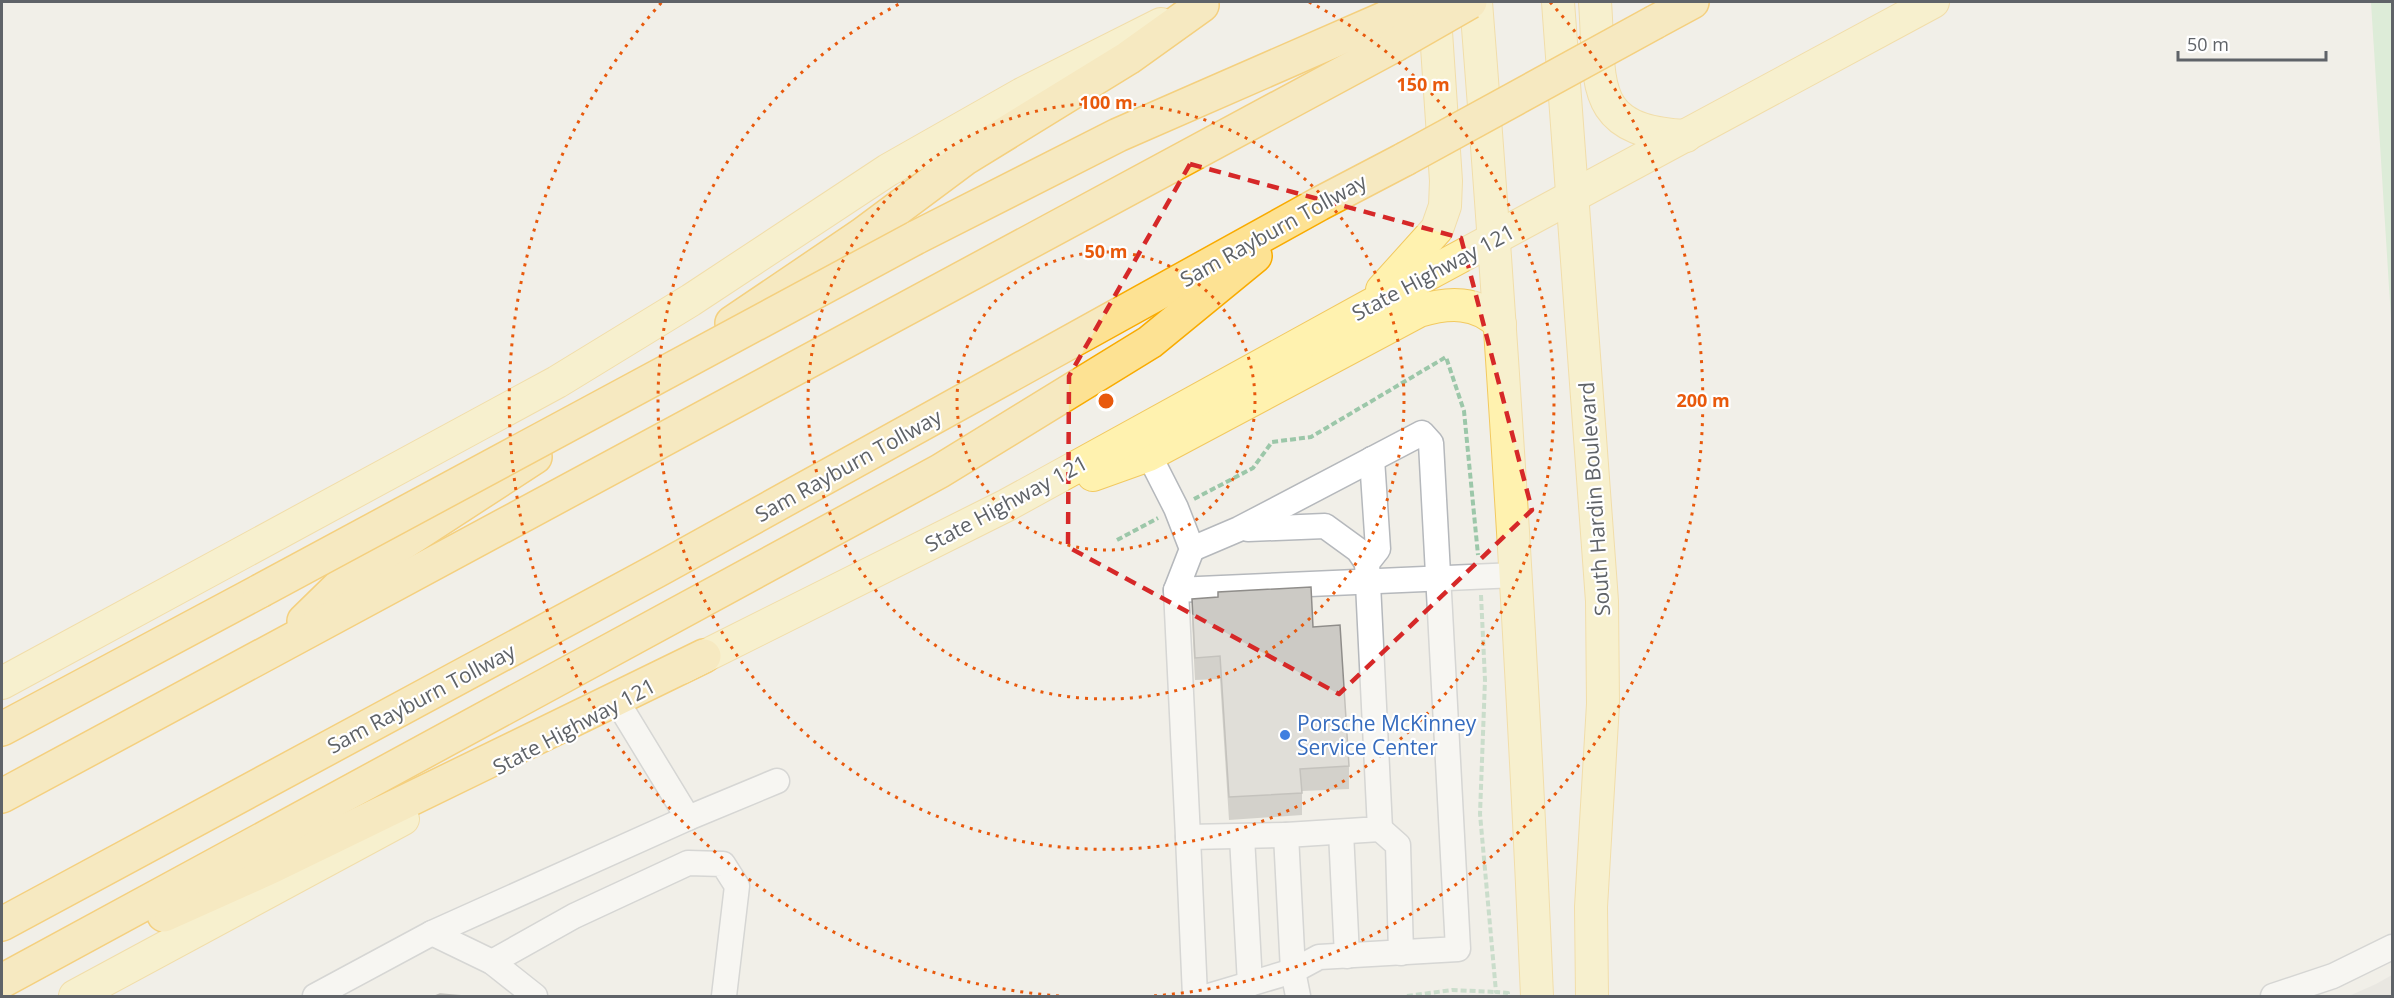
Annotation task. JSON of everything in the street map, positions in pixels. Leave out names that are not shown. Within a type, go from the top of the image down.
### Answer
[{"type":"highway","points":[[2,796],[272,651],[1446,2]]},
{"type":"highway","points":[[2,729],[915,238],[1118,135],[1470,2]]},
{"type":"highway","name":"Sam Rayburn Tollway","points":[[2,924],[658,570],[1319,204],[1692,2]]},
{"type":"highway","points":[[272,651],[346,580],[478,495],[862,235],[963,159],[1128,58],[1206,3]]},
{"type":"highway","points":[[2,981],[940,471],[1030,418],[1150,342],[1319,204]]},
{"type":"highway","points":[[2,990],[273,866],[704,656]]},
{"type":"main road","points":[[1367,307],[1437,229],[1445,206],[1446,182],[1434,2]]},
{"type":"main road","points":[[1476,2],[1495,239],[1525,701],[1537,996]]},
{"type":"main road","name":"South Hardin Boulevard","points":[[1558,2],[1604,655],[1591,908],[1592,996]]},
{"type":"main road","points":[[1595,2],[1602,89],[1613,111],[1621,120],[1644,132],[1686,136]]},
{"type":"main road","name":"State Highway 121","points":[[75,996],[704,656],[1008,505],[1367,307],[1933,2]]},
{"type":"main road","points":[[2,683],[557,382],[691,300],[888,170],[1022,94],[1119,43],[1206,3]]},
{"type":"main road","points":[[1008,505],[1149,455],[1419,311],[1433,307],[1464,305],[1485,311],[1500,324]]},
{"type":"street","points":[[1192,549],[1239,529],[1422,433],[1431,443],[1458,949],[1319,957],[1293,971],[1209,996]]},
{"type":"street","points":[[1149,455],[1176,508],[1192,549],[1176,590],[1195,996]]},
{"type":"street","points":[[1367,572],[1378,549],[1372,459]]},
{"type":"street","points":[[1239,529],[1325,526],[1358,550],[1367,572],[1380,829],[1398,845],[1401,953]]},
{"type":"street","points":[[1176,590],[1367,572],[1439,579],[1516,575]]},
{"type":"street","points":[[618,703],[688,818]]},
{"type":"street","points":[[315,996],[432,933],[688,818],[777,781]]},
{"type":"street","points":[[1188,837],[1242,837],[1380,829]]},
{"type":"street","points":[[1341,832],[1347,956]]},
{"type":"street","points":[[1286,835],[1293,971],[1298,996]]},
{"type":"street","points":[[1242,837],[1250,984]]},
{"type":"street","points":[[492,962],[574,915],[688,863],[723,864],[738,886],[724,996]]},
{"type":"street","points":[[432,933],[492,962],[535,996]]},
{"type":"street","points":[[2273,996],[2336,986],[2392,947]]},
{"type":"path","points":[[1407,996],[1452,990],[1496,992]]},
{"type":"highlighted area","points":[[1190,164],[1461,238],[1532,510],[1339,694],[1068,547],[1069,376]]},
{"type":"shaded area","points":[[2392,975],[2392,996],[2349,996],[2376,984]]},
{"type":"green space","points":[[2371,2],[2392,2],[2392,334]]},
{"type":"building","name":"Porsche McKinney Service Center","points":[[1311,587],[1313,627],[1340,625],[1349,766],[1300,769],[1302,793],[1229,797],[1220,656],[1195,658],[1192,599],[1218,597],[1218,592]]},
{"type":"building","points":[[440,994],[464,996],[435,996]]},
{"type":"place","name":"Porsche McKinney Service Center","points":[[1285,735]]}]
